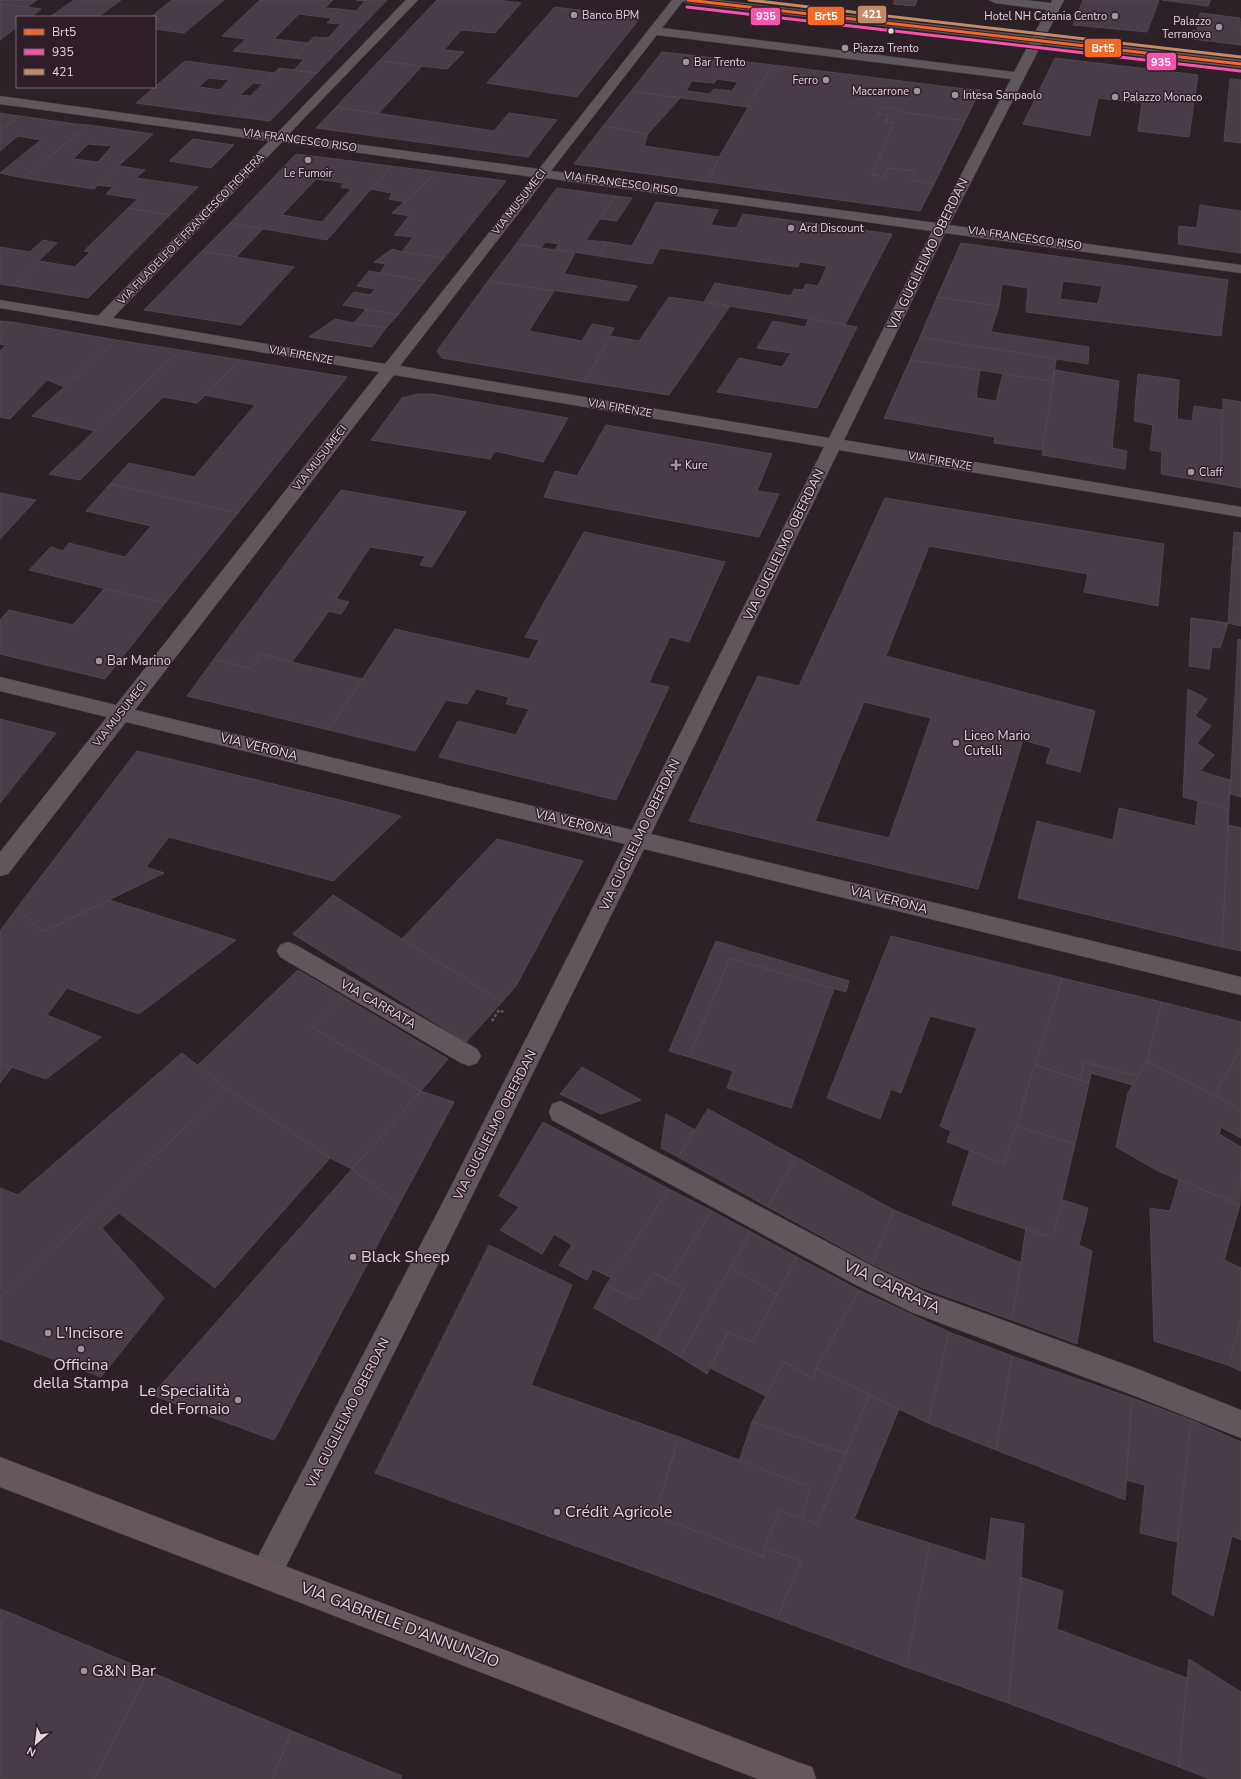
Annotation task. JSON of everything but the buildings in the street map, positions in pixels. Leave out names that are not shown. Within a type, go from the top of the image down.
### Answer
[{"type":"main road","points":[[688,0],[1241,64]]},
{"type":"main road","name":"VIA GABRIELE D'ANNUNZIO","points":[[0,1472],[800,1779]]},
{"type":"street","name":"VIA FILADELFO E FRANCESCO FICHERA","points":[[102,321],[412,0]]},
{"type":"street","name":"VIA MUSUMECI","points":[[0,868],[542,172],[655,32],[678,0]]},
{"type":"street","points":[[995,0],[1056,3]]},
{"type":"street","name":"VIA GUGLIELMO OBERDAN","points":[[266,1573],[519,1078],[834,444],[940,227],[1056,3]]},
{"type":"street","points":[[655,32],[1013,84]]},
{"type":"street","name":"VIA FRANCESCO RISO","points":[[0,100],[542,172],[1241,268]]},
{"type":"street","name":"VIA FIRENZE","points":[[0,304],[1241,512]]},
{"type":"street","name":"VIA VERONA","points":[[0,684],[1241,986]]},
{"type":"street","name":"VIA CARRATA","points":[[288,951],[469,1056]]},
{"type":"street","name":"VIA CARRATA","points":[[561,1112],[858,1272],[921,1303],[1135,1382],[1241,1424]]},
{"type":"transit line","name":"Brt5","points":[[688,0],[1241,64]]},
{"type":"transit line","name":"421","points":[[749,0],[1241,57]]},
{"type":"transit line","name":"935","points":[[687,7],[1240,71]]},
{"type":"place","name":"Banco BPM","points":[[574,15]]},
{"type":"place","name":"Hotel NH Catania Centro","points":[[1115,16]]},
{"type":"place","name":"Palazzo Terranova","points":[[1219,27]]},
{"type":"place","name":"Piazza Trento","points":[[845,48]]},
{"type":"place","name":"Bar Trento","points":[[686,62]]},
{"type":"place","name":"Ferro","points":[[826,80]]},
{"type":"place","name":"Maccarrone","points":[[917,91]]},
{"type":"place","name":"Intesa Sanpaolo","points":[[955,95]]},
{"type":"place","name":"Palazzo Monaco","points":[[1115,97]]},
{"type":"place","name":"Le Fumoir","points":[[308,160]]},
{"type":"place","name":"Ard Discount","points":[[791,228]]},
{"type":"place","name":"Kure","points":[[676,465]]},
{"type":"place","name":"Claff","points":[[1191,472]]},
{"type":"place","name":"Bar Marino","points":[[99,661]]},
{"type":"place","name":"Liceo Mario Cutelli","points":[[956,743]]},
{"type":"place","name":"Black Sheep","points":[[353,1257]]},
{"type":"place","name":"L'Incisore","points":[[48,1333]]},
{"type":"place","name":"Officina della Stampa","points":[[81,1349]]},
{"type":"place","name":"Le Specialità del Fornaio","points":[[238,1400]]},
{"type":"place","name":"Crédit Agricole","points":[[557,1512]]},
{"type":"place","name":"G&N Bar","points":[[84,1671]]}]
